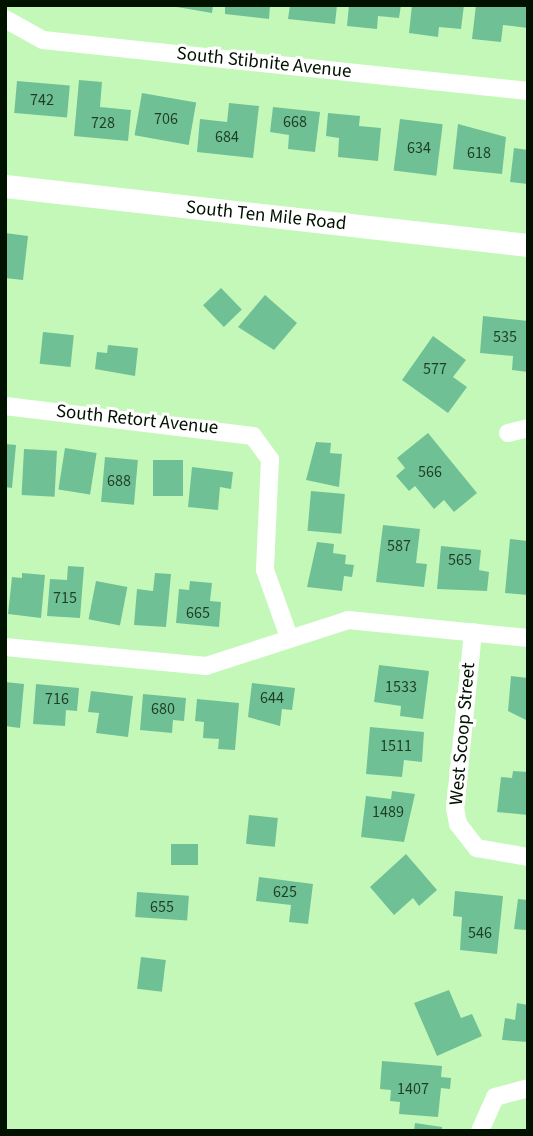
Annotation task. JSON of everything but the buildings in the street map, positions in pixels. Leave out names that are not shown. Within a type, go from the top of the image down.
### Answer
[{"type":"street","name":"South Stibnite Avenue","points":[[5,19],[43,40],[528,91]]},
{"type":"street","name":"South Ten Mile Road","points":[[5,186],[528,245]]},
{"type":"street","name":"South Retort Avenue","points":[[5,406],[241,431],[265,445],[271,471],[264,570],[289,637]]},
{"type":"street","points":[[508,433],[528,428]]},
{"type":"street","points":[[5,647],[206,666],[289,637],[356,620],[528,638]]},
{"type":"street","name":"West Scoop Street","points":[[472,632],[455,808],[463,836],[485,851],[528,857]]},
{"type":"street","points":[[480,1131],[495,1097],[528,1088]]}]
